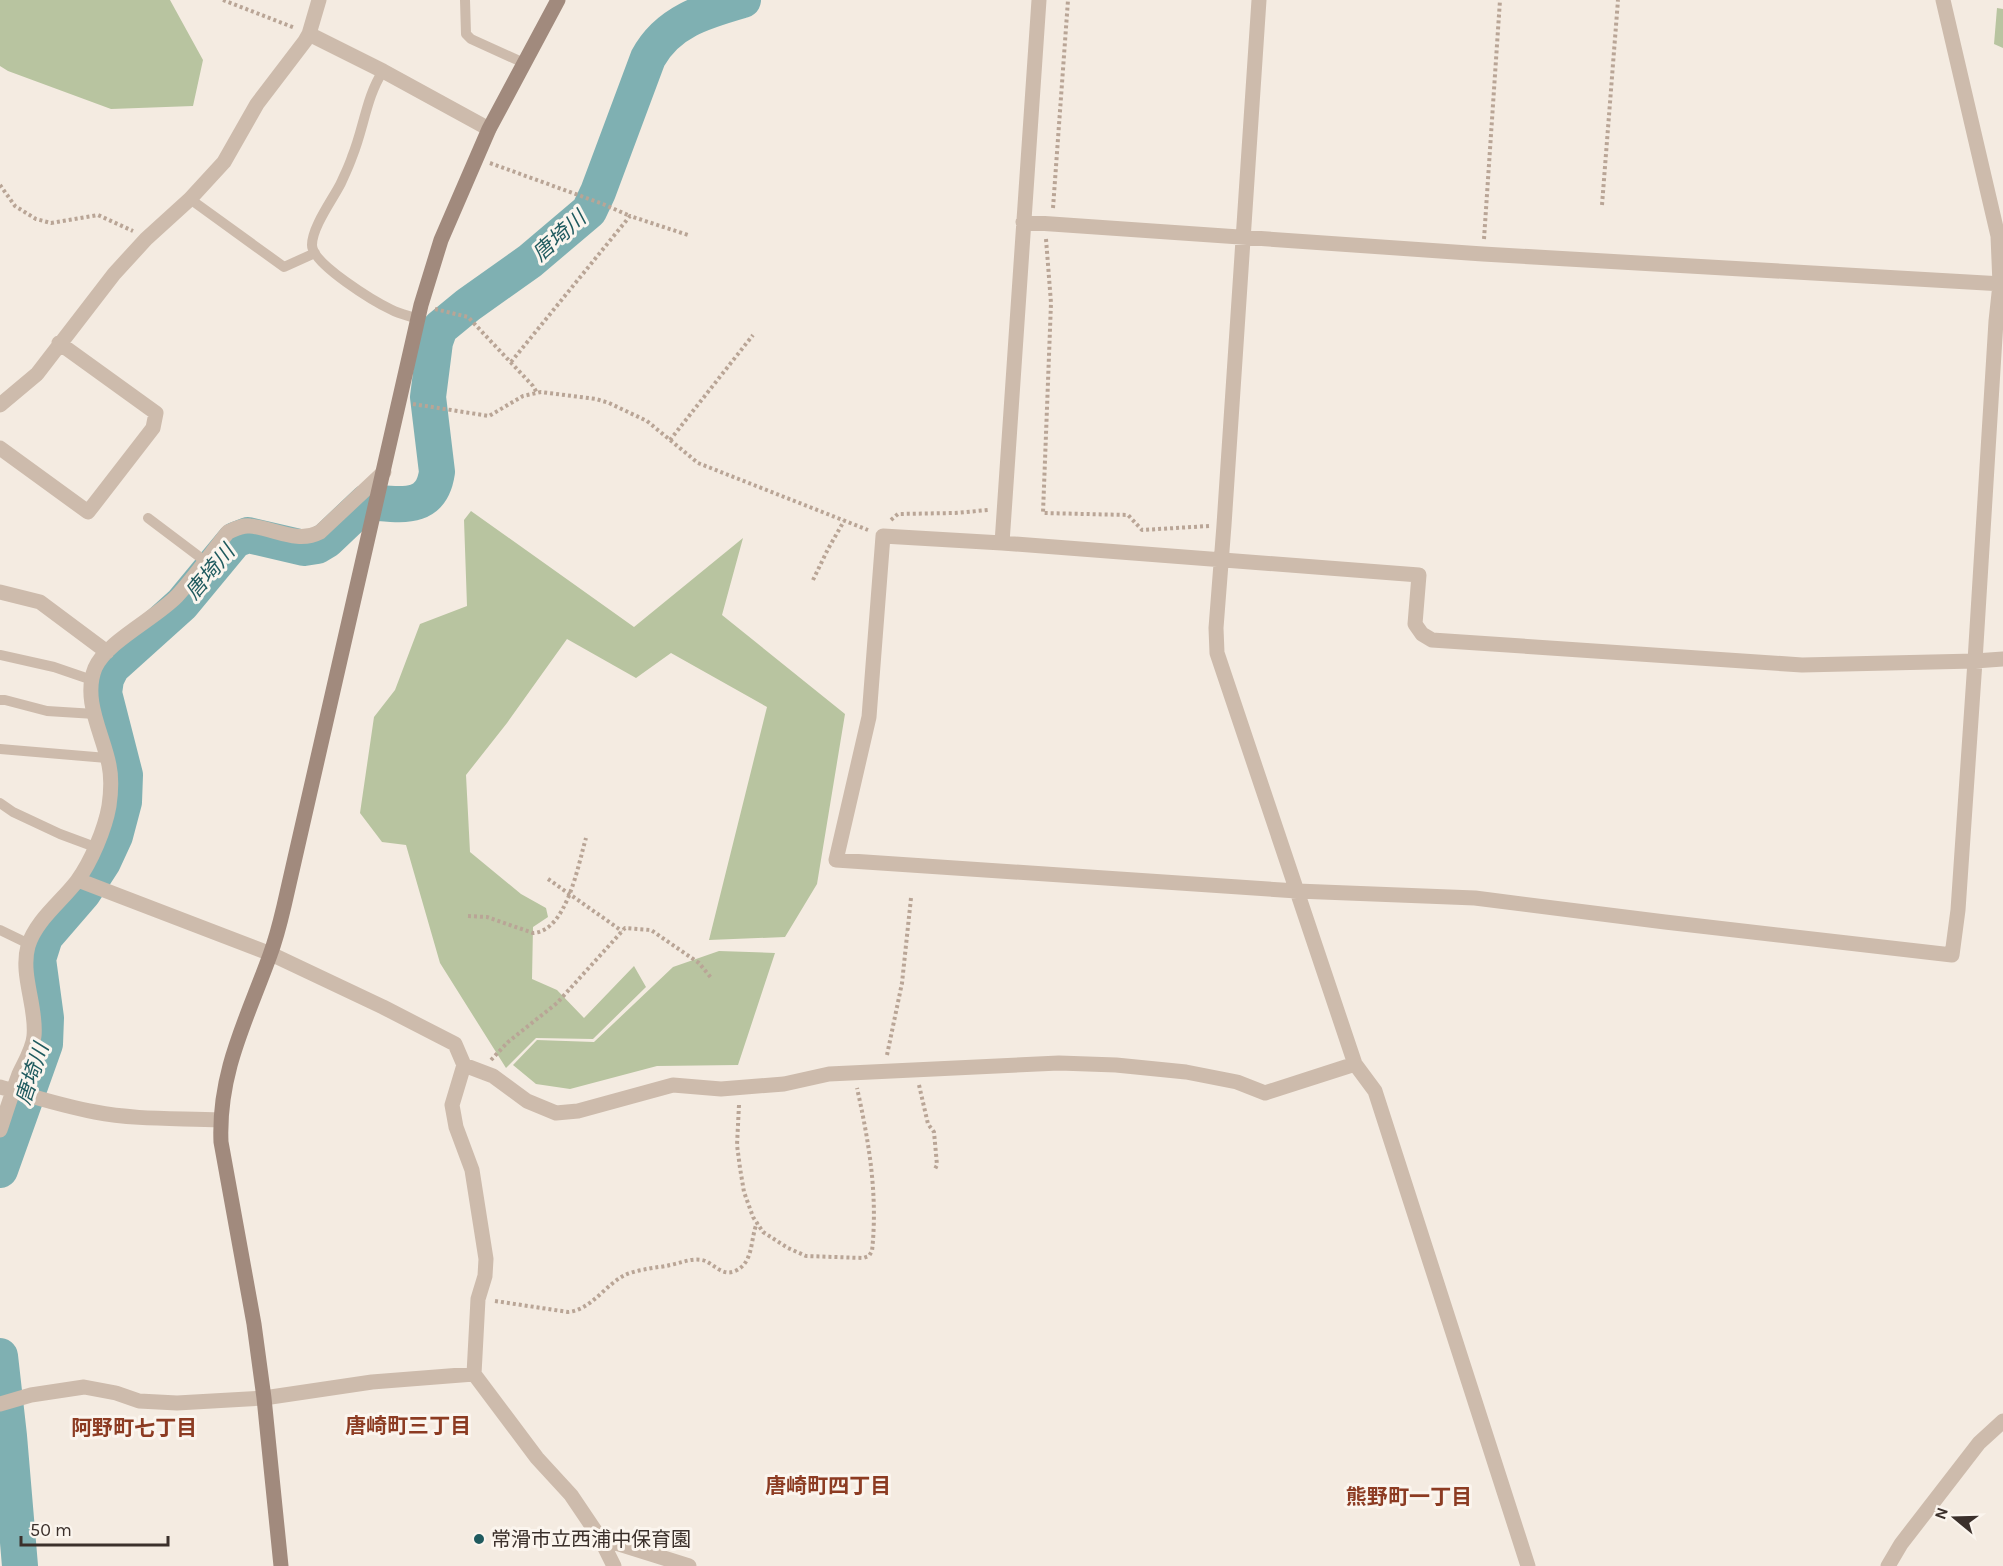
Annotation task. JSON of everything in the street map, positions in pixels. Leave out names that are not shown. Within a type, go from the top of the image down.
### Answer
[{"type":"street","points":[[0,405],[37,374],[114,274],[147,237],[190,199],[224,162],[257,104],[309,34],[320,0]]},
{"type":"street","points":[[281,1566],[254,1324],[220,1142],[220,1120],[225,1085],[233,1051],[271,954],[287,895],[372,516],[384,473],[420,312],[441,240],[489,129],[558,0]]},
{"type":"street","points":[[1002,543],[1039,0]]},
{"type":"street","points":[[1259,0],[1216,628],[1217,653],[1354,1064],[1375,1091],[1528,1566]]},
{"type":"street","points":[[1943,0],[1998,236],[2001,284],[1975,661],[1958,910],[1952,955],[1475,898],[1297,891],[836,860],[869,717],[883,537],[1002,543],[1419,574],[1415,624],[1422,634],[1432,640],[1802,665],[1975,661],[2003,659]]},
{"type":"street","points":[[309,34],[383,71],[489,129]]},
{"type":"street","points":[[1023,222],[1483,254],[2001,284]]},
{"type":"street","points":[[0,448],[88,512],[153,428],[156,413],[60,343]]},
{"type":"street","points":[[0,1130],[16,1093],[34,1038],[34,1016],[26,956],[29,944],[41,921],[79,880],[95,847],[108,809],[111,787],[107,758],[91,699],[92,680],[96,667],[106,652],[176,597],[228,532],[239,527],[250,526],[299,537],[311,537],[320,532],[384,473]]},
{"type":"street","points":[[0,592],[40,602],[106,652]]},
{"type":"street","points":[[79,880],[271,954],[455,1044],[464,1065],[452,1105],[456,1127],[472,1170],[486,1259],[485,1276],[478,1299],[474,1374],[537,1458],[571,1495],[600,1538],[614,1566]]},
{"type":"street","points":[[464,1065],[493,1076],[527,1101],[556,1113],[578,1111],[673,1085],[721,1089],[784,1084],[829,1074],[1059,1063],[1116,1065],[1186,1072],[1237,1083],[1265,1093],[1354,1064]]},
{"type":"street","points":[[16,1093],[96,1112],[148,1118],[220,1120]]},
{"type":"street","points":[[0,1404],[31,1395],[84,1387],[116,1393],[139,1401],[177,1403],[264,1398],[372,1382],[474,1374]]},
{"type":"street","points":[[1888,1566],[1901,1544],[1978,1443],[2003,1421]]},
{"type":"street","points":[[600,1538],[689,1566]]},
{"type":"lane","points":[[465,0],[466,34],[471,39],[524,63]]},
{"type":"lane","points":[[383,71],[367,103],[362,130],[343,180],[315,231],[312,250],[322,262],[361,294],[394,312],[420,312]]},
{"type":"lane","points":[[190,199],[284,267],[315,253]]},
{"type":"lane","points":[[148,518],[205,561]]},
{"type":"lane","points":[[0,655],[54,667],[92,680]]},
{"type":"lane","points":[[0,700],[47,711],[95,714]]},
{"type":"lane","points":[[0,749],[107,758]]},
{"type":"lane","points":[[0,803],[13,813],[95,847]]},
{"type":"lane","points":[[0,930],[29,944]]},
{"type":"path","points":[[223,0],[309,34]]},
{"type":"path","points":[[1068,0],[1049,223],[1051,303],[1043,513],[1128,515],[1142,530],[1224,525]]},
{"type":"path","points":[[1483,254],[1500,0]]},
{"type":"path","points":[[1602,205],[1618,0]]},
{"type":"path","points":[[477,158],[630,216],[688,235]]},
{"type":"path","points":[[0,185],[15,206],[36,219],[51,223],[98,215],[147,237]]},
{"type":"path","points":[[511,362],[630,216]]},
{"type":"path","points":[[420,312],[468,317],[537,393]]},
{"type":"path","points":[[670,440],[753,335]]},
{"type":"path","points":[[400,402],[489,416],[523,396],[541,392],[596,399],[647,421],[698,463],[883,537],[892,518],[898,514],[955,513],[1004,508]]},
{"type":"path","points":[[813,580],[844,521]]},
{"type":"path","points":[[468,916],[487,917],[533,933],[542,932],[555,922],[570,894],[586,838]]},
{"type":"path","points":[[548,879],[622,931]]},
{"type":"path","points":[[886,1071],[885,1066],[902,983],[911,898]]},
{"type":"path","points":[[508,1042],[557,1003],[625,928],[651,930],[699,963],[712,980]]},
{"type":"path","points":[[917,1070],[928,1124],[934,1132],[937,1165],[934,1171]]},
{"type":"path","points":[[721,1089],[734,1095],[738,1101],[737,1145],[744,1192],[763,1232],[806,1256],[863,1258],[869,1256],[872,1251],[874,1186],[868,1137],[854,1073]]},
{"type":"path","points":[[478,1299],[568,1312],[575,1311],[625,1275],[646,1269],[690,1260],[702,1260],[710,1263],[716,1269],[731,1273],[744,1264],[750,1254],[757,1222]]},
{"type":"green space","points":[[0,0],[170,0],[203,60],[193,106],[111,109],[8,71],[0,66]]},
{"type":"green space","points":[[1997,8],[2003,9],[2003,48],[1994,44]]},
{"type":"green space","points":[[471,511],[634,627],[743,538],[722,615],[845,714],[817,884],[785,937],[709,940],[767,707],[671,653],[636,678],[567,639],[507,723],[466,775],[470,852],[521,894],[546,908],[548,917],[533,927],[532,979],[557,990],[584,1018],[634,966],[646,987],[593,1039],[536,1038],[506,1068],[440,963],[406,845],[382,842],[360,813],[374,717],[395,690],[420,624],[467,606],[464,520]]},
{"type":"green space","points":[[719,951],[775,953],[738,1065],[657,1066],[570,1089],[536,1084],[513,1065],[537,1040],[594,1042],[673,967]]},
{"type":"waterway","name":"唐埼川","points":[[0,1170],[45,1044],[46,1018],[38,959],[45,937],[83,893],[103,862],[115,836],[124,802],[125,775],[104,693],[106,679],[112,667],[182,604],[235,540],[248,535],[304,548],[317,546],[327,540],[367,502],[412,503],[428,494],[434,485],[437,472],[428,397],[435,342],[440,328],[530,261],[589,211],[648,58],[656,45],[677,26],[689,19],[743,0]]},
{"type":"waterway","name":"唐埼川","points":[[0,1356],[20,1566]]},
{"type":"place","name":"常滑市立西浦中保育園","points":[[479,1539]]},
{"type":"district","name":"唐崎町三丁目","points":[[408,1426]]},
{"type":"district","name":"阿野町七丁目","points":[[134,1428]]},
{"type":"district","name":"唐崎町四丁目","points":[[828,1486]]},
{"type":"district","name":"熊野町一丁目","points":[[1409,1497]]}]
